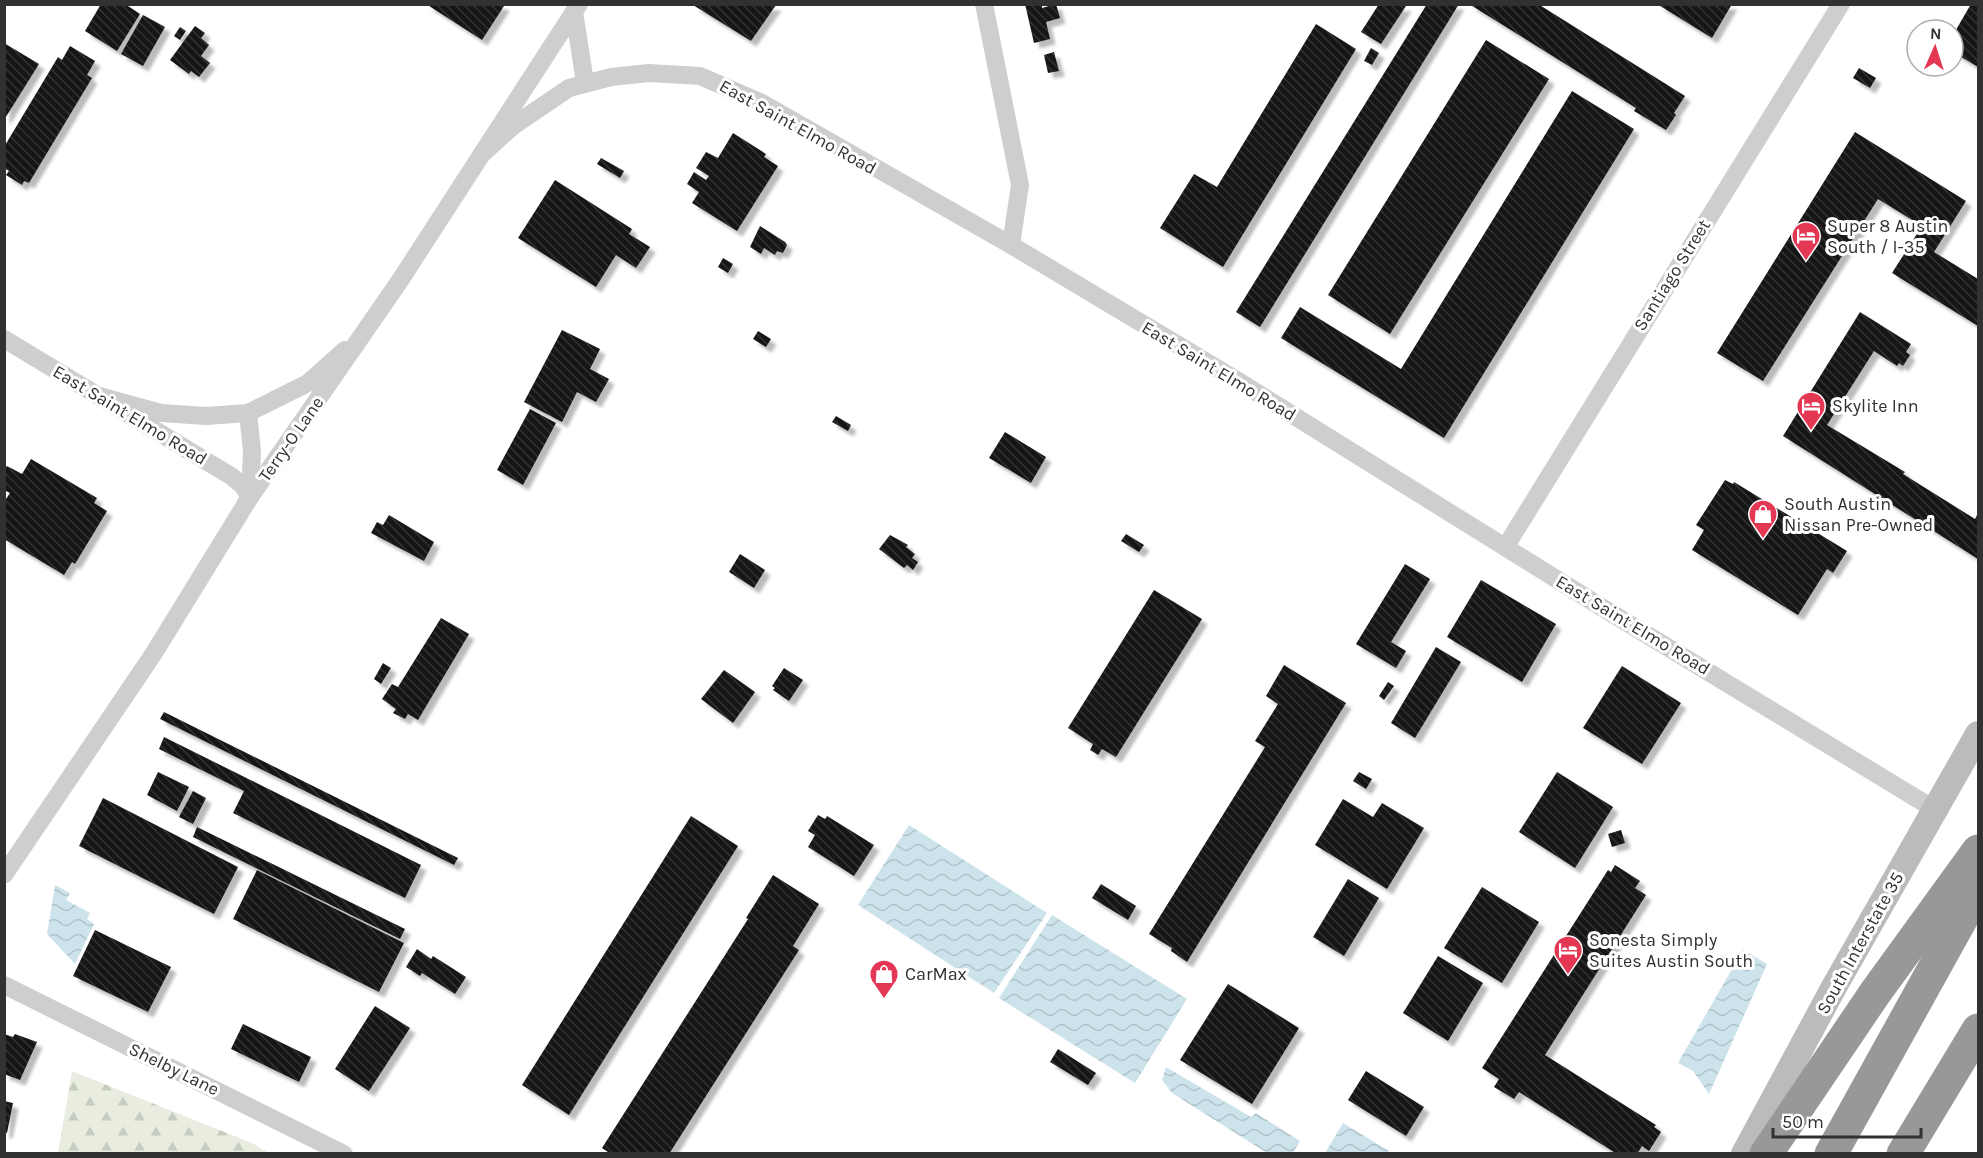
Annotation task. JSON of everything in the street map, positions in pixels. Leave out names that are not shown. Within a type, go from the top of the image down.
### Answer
[{"type":"highway","points":[[1766,1154],[1875,993],[1978,851]]},
{"type":"highway","points":[[1836,1145],[1978,889]]},
{"type":"highway","points":[[1903,1154],[1978,1030]]},
{"type":"main road","name":"South Interstate 35","points":[[1744,1154],[1978,734]]},
{"type":"street","points":[[984,4],[1020,185],[1011,245]]},
{"type":"street","name":"Santiago Street","points":[[1506,546],[1841,4]]},
{"type":"street","points":[[577,8],[585,82]]},
{"type":"street","name":"Terry-O Lane","points":[[4,875],[154,653],[250,497],[366,332],[577,8]]},
{"type":"street","name":"East Saint Elmo Road","points":[[482,154],[533,111],[569,88],[585,82],[649,73],[700,76],[710,80],[762,104],[1011,245],[1235,379],[1935,810]]},
{"type":"street","points":[[99,396],[161,413],[206,416],[248,413],[308,382],[366,332]]},
{"type":"street","name":"East Saint Elmo Road","points":[[4,339],[231,476],[242,485],[250,497]]},
{"type":"street","points":[[248,413],[252,451],[250,497]]},
{"type":"street","name":"Shelby Lane","points":[[4,985],[344,1154]]},
{"type":"green space","points":[[72,1071],[252,1143],[269,1153],[58,1153]]},
{"type":"water","points":[[909,825],[1047,913],[994,993],[858,905]]},
{"type":"water","points":[[55,885],[70,893],[66,900],[90,913],[87,919],[94,924],[75,964],[47,934]]},
{"type":"water","points":[[1052,915],[1187,999],[1135,1083],[999,998]]},
{"type":"water","points":[[1743,950],[1767,964],[1709,1094],[1693,1071],[1678,1063]]},
{"type":"water","points":[[1166,1067],[1251,1117],[1256,1113],[1300,1141],[1293,1153],[1267,1153],[1172,1093],[1162,1080]]},
{"type":"water","points":[[1343,1123],[1389,1151],[1388,1153],[1325,1153]]},
{"type":"building","points":[[101,4],[125,4],[140,14],[117,51],[85,31]]},
{"type":"building","points":[[426,4],[502,4],[504,6],[482,40]]},
{"type":"building","points":[[1025,4],[1042,4],[1042,8],[1056,4],[1060,18],[1046,22],[1050,39],[1034,43]]},
{"type":"building","points":[[1379,4],[1406,6],[1381,44],[1361,32]]},
{"type":"building","points":[[1427,4],[1459,4],[1260,327],[1236,312]]},
{"type":"building","points":[[1469,4],[1538,4],[1685,96],[1674,113],[1676,115],[1666,130],[1634,111],[1636,108]]},
{"type":"building","points":[[1657,4],[1732,4],[1712,38]]},
{"type":"building","points":[[1971,4],[1978,4],[1978,67],[1965,59],[1965,18],[1963,18]]},
{"type":"building","points":[[693,5],[776,5],[751,41]]},
{"type":"building","points":[[143,15],[165,27],[143,66],[121,54]]},
{"type":"building","points":[[1316,24],[1356,49],[1223,267],[1160,228],[1194,174],[1217,187]]},
{"type":"building","points":[[195,26],[205,33],[201,38],[209,45],[201,56],[210,63],[199,77],[191,71],[189,74],[170,60]]},
{"type":"building","points":[[180,27],[186,31],[180,40],[174,36]]},
{"type":"building","points":[[1486,40],[1549,79],[1390,334],[1328,295]]},
{"type":"building","points":[[4,43],[39,64],[4,120]]},
{"type":"building","points":[[70,46],[95,61],[87,75],[92,78],[29,183],[24,181],[22,185],[6,175],[9,171],[4,168],[4,147],[58,57],[62,60]]},
{"type":"building","points":[[1371,48],[1379,53],[1372,65],[1364,61]]},
{"type":"building","points":[[1054,52],[1059,71],[1048,73],[1044,55]]},
{"type":"building","points":[[1859,68],[1876,78],[1870,88],[1853,78]]},
{"type":"building","points":[[1572,91],[1634,129],[1444,438],[1281,338],[1300,307],[1401,369]]},
{"type":"building","name":"Super 8 Austin South / I-35","points":[[1855,132],[1966,201],[1934,252],[1978,279],[1978,326],[1892,273],[1922,226],[1878,199],[1763,381],[1717,353]]},
{"type":"building","points":[[733,133],[766,154],[764,157],[778,166],[737,231],[692,203],[699,192],[687,184],[694,172],[706,180],[709,176],[696,168],[706,152],[718,158]]},
{"type":"building","points":[[601,158],[624,171],[620,178],[597,164]]},
{"type":"building","points":[[555,180],[632,229],[629,234],[650,247],[636,268],[616,255],[596,287],[518,238]]},
{"type":"building","points":[[760,226],[785,242],[787,245],[783,253],[777,251],[775,255],[764,248],[761,254],[750,247]]},
{"type":"building","points":[[723,258],[733,264],[728,273],[718,267]]},
{"type":"building","name":"Skylite Inn","points":[[1860,312],[1911,344],[1906,352],[1910,355],[1903,366],[1899,363],[1897,366],[1874,351],[1827,425],[1905,472],[1903,474],[1975,519],[1978,513],[1978,559],[1783,436]]},
{"type":"building","points":[[562,330],[600,349],[590,369],[609,379],[596,402],[577,392],[562,422],[524,402]]},
{"type":"building","points":[[758,331],[771,339],[766,347],[753,339]]},
{"type":"building","points":[[530,409],[556,423],[523,485],[497,470]]},
{"type":"building","points":[[836,416],[851,425],[848,431],[832,422]]},
{"type":"building","points":[[1005,432],[1046,457],[1031,483],[989,458]]},
{"type":"building","points":[[31,459],[97,498],[94,503],[107,511],[75,564],[72,562],[64,575],[4,539],[4,502],[10,493],[4,490],[4,470],[7,466],[22,474]]},
{"type":"building","name":"South Austin Nissan Pre-Owned","points":[[1725,480],[1733,484],[1734,482],[1847,551],[1833,573],[1827,569],[1798,615],[1692,550],[1704,530],[1696,525]]},
{"type":"building","points":[[389,515],[434,542],[424,561],[371,533],[377,522],[383,525]]},
{"type":"building","points":[[1126,534],[1144,545],[1139,552],[1121,541]]},
{"type":"building","points":[[890,535],[908,545],[906,547],[915,554],[912,558],[918,562],[913,570],[907,565],[904,568],[879,549]]},
{"type":"building","points":[[740,554],[765,570],[754,588],[729,572]]},
{"type":"building","points":[[1405,564],[1430,579],[1391,642],[1406,651],[1396,668],[1356,644]]},
{"type":"building","points":[[1481,580],[1556,624],[1522,682],[1447,637]]},
{"type":"building","points":[[1154,590],[1202,619],[1116,757],[1102,749],[1098,755],[1090,750],[1093,744],[1068,728]]},
{"type":"building","points":[[441,618],[469,634],[418,720],[408,714],[405,719],[393,713],[396,709],[382,699],[392,684],[398,687]]},
{"type":"building","points":[[1436,647],[1461,662],[1415,738],[1391,723]]},
{"type":"building","points":[[383,663],[391,668],[381,684],[374,679]]},
{"type":"building","points":[[1284,665],[1346,703],[1187,962],[1171,951],[1172,948],[1149,934],[1265,747],[1255,741],[1278,704],[1266,696]]},
{"type":"building","points":[[1622,666],[1681,703],[1642,764],[1583,728]]},
{"type":"building","points":[[784,668],[803,680],[789,701],[773,690],[775,688],[772,686]]},
{"type":"building","points":[[724,670],[755,692],[733,723],[701,699]]},
{"type":"building","points":[[1388,682],[1394,686],[1384,700],[1379,696]]},
{"type":"building","points":[[164,712],[458,858],[454,865],[160,719]]},
{"type":"building","points":[[164,737],[421,865],[405,898],[233,813],[244,791],[159,749]]},
{"type":"building","points":[[158,772],[189,787],[177,811],[147,795]]},
{"type":"building","points":[[1359,772],[1372,779],[1366,789],[1353,781]]},
{"type":"building","points":[[1557,772],[1613,807],[1575,868],[1519,832]]},
{"type":"building","points":[[193,791],[206,798],[193,824],[179,817]]},
{"type":"building","points":[[103,798],[238,867],[214,914],[79,846]]},
{"type":"building","points":[[1343,799],[1373,817],[1382,803],[1424,828],[1387,889],[1315,845]]},
{"type":"building","points":[[818,815],[825,819],[827,816],[874,845],[854,876],[808,847],[815,835],[808,831]]},
{"type":"building","points":[[691,816],[738,846],[569,1115],[522,1085]]},
{"type":"building","points":[[197,827],[405,929],[400,939],[193,837]]},
{"type":"building","points":[[1621,830],[1625,843],[1612,847],[1608,834]]},
{"type":"building","name":"Sonesta Simply Suites Austin South","points":[[1615,865],[1640,881],[1635,888],[1646,895],[1545,1055],[1656,1125],[1654,1127],[1661,1132],[1649,1151],[1642,1146],[1637,1154],[1617,1154],[1519,1092],[1514,1099],[1494,1087],[1499,1079],[1482,1068],[1608,870],[1611,872]]},
{"type":"building","points":[[257,870],[404,943],[379,992],[233,919]]},
{"type":"building","points":[[773,875],[819,904],[793,946],[799,950],[669,1154],[611,1154],[602,1148],[748,919],[746,918]]},
{"type":"building","points":[[1348,879],[1379,898],[1344,956],[1313,937]]},
{"type":"building","points":[[1101,884],[1136,906],[1128,920],[1092,898]]},
{"type":"building","points":[[1482,887],[1539,922],[1502,983],[1444,948]]},
{"type":"building","points":[[95,930],[171,967],[148,1012],[73,976]]},
{"type":"building","points":[[417,949],[431,959],[433,956],[466,977],[455,994],[422,973],[420,976],[406,967]]},
{"type":"building","points":[[1438,956],[1483,983],[1448,1041],[1403,1013]]},
{"type":"building","points":[[1228,984],[1299,1028],[1252,1104],[1180,1060]]},
{"type":"building","points":[[375,1006],[410,1028],[369,1091],[335,1069]]},
{"type":"building","points":[[243,1024],[311,1057],[299,1082],[231,1049]]},
{"type":"building","points":[[4,1034],[13,1037],[15,1034],[37,1042],[20,1080],[4,1074]]},
{"type":"building","points":[[1058,1049],[1096,1073],[1088,1085],[1050,1062]]},
{"type":"building","points":[[1366,1071],[1424,1107],[1406,1136],[1348,1100]]},
{"type":"building","points":[[4,1101],[13,1103],[7,1133],[4,1133]]},
{"type":"place","name":"Super 8 Austin South / I-35","points":[[1806,262]]},
{"type":"place","name":"Skylite Inn","points":[[1811,432]]},
{"type":"place","name":"South Austin Nissan Pre-Owned","points":[[1763,540]]},
{"type":"place","name":"Sonesta Simply Suites Austin South","points":[[1568,976]]},
{"type":"place","name":"CarMax","points":[[884,1000]]}]
